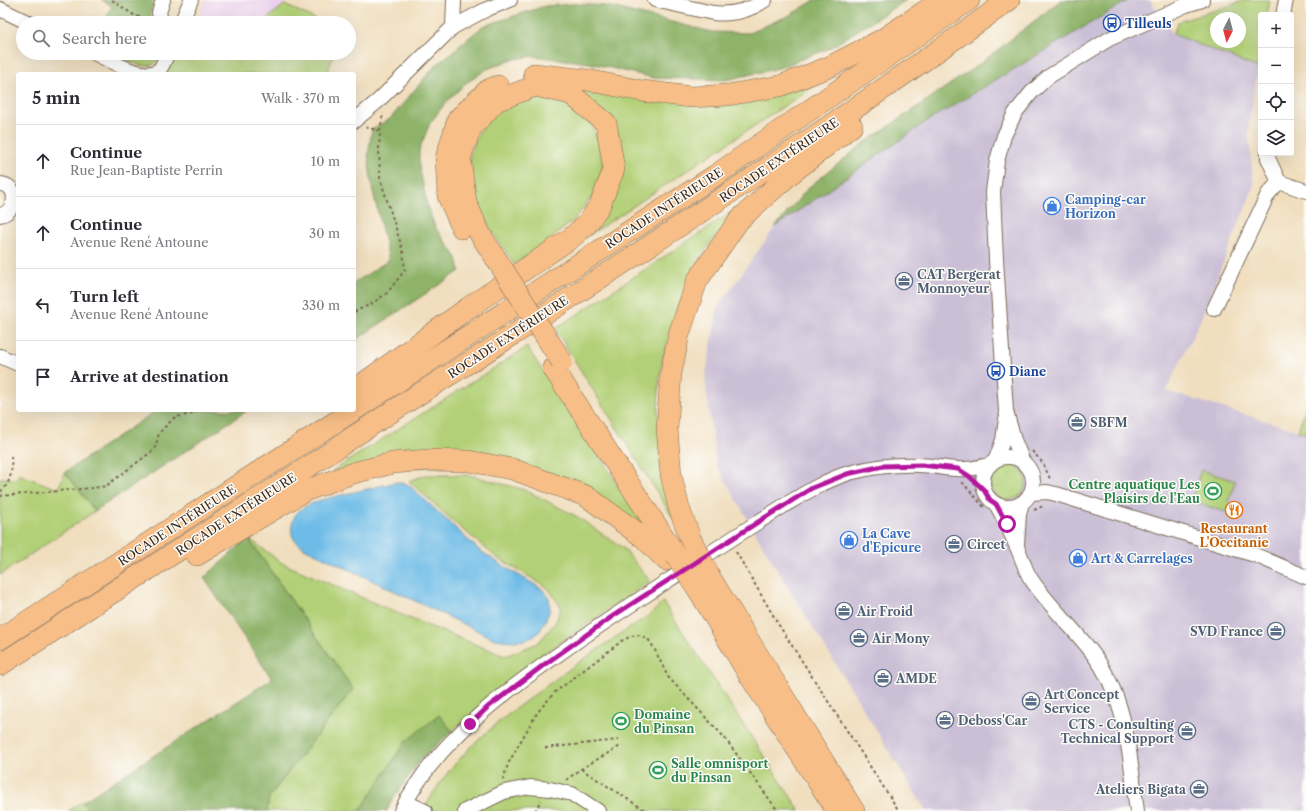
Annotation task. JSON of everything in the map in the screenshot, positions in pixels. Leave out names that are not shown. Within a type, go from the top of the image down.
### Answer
[{"type":"highway","points":[[854,811],[756,670],[490,261],[466,236],[448,196],[446,158],[458,118],[488,90],[533,74],[587,80],[642,91],[691,97],[728,95],[780,86],[829,67],[883,39],[942,0]]},
{"type":"highway","name":"ROCADE INTÉRIEURE","points":[[356,409],[716,175],[969,0]]},
{"type":"highway","name":"ROCADE EXTÉRIEURE","points":[[0,665],[325,456],[382,416],[512,335],[731,193],[866,101],[1009,0]]},
{"type":"highway","points":[[356,389],[468,308],[571,238],[588,224],[600,205],[614,169],[606,123],[571,94],[535,86],[496,101],[471,128],[460,158],[466,202],[490,261]]},
{"type":"highway","points":[[702,587],[679,550],[679,508],[672,475],[667,429],[671,373],[679,334],[697,281],[739,220],[789,175],[859,120],[866,101]]},
{"type":"highway","points":[[277,460],[310,422],[324,412]]},
{"type":"highway","name":"ROCADE INTÉRIEURE","points":[[0,639],[351,412]]},
{"type":"highway","points":[[111,593],[144,588],[305,491],[353,473],[393,464],[428,460],[469,461],[512,469],[586,496],[643,537],[679,550]]},
{"type":"highway","points":[[756,670],[837,811]]},
{"type":"street","points":[[160,16],[159,13],[163,0]]},
{"type":"street","points":[[184,16],[191,0]]},
{"type":"street","points":[[453,28],[454,0]]},
{"type":"street","points":[[357,124],[378,101],[453,28],[487,9],[510,0]]},
{"type":"street","points":[[655,0],[723,14],[751,8],[765,0]]},
{"type":"street","points":[[425,811],[403,807],[433,762],[470,724],[545,664],[613,616],[812,488],[847,474],[883,466],[921,465],[958,469],[980,467],[993,462],[1003,440],[1006,411],[993,192],[997,161],[1004,136],[1015,113],[1031,93],[1048,77],[1110,39],[1186,5],[1202,0]]},
{"type":"street","points":[[1284,12],[1286,0]]},
{"type":"street","points":[[0,9],[16,16]]},
{"type":"street","points":[[109,60],[136,72]]},
{"type":"street","points":[[155,72],[161,69],[165,60]]},
{"type":"street","points":[[1268,156],[1278,182],[1306,191]]},
{"type":"street","points":[[1214,310],[1268,194],[1278,182]]},
{"type":"street","points":[[0,184],[4,184],[9,188],[13,194],[14,201],[11,208],[5,214],[0,215]]},
{"type":"street","points":[[0,356],[16,363]]},
{"type":"street","points":[[1006,411],[1014,440],[1023,462]]},
{"type":"street","points":[[1017,547],[1018,526],[1027,498],[1033,486],[1031,470],[1023,462],[1010,456],[1001,457],[987,467],[983,475],[982,484],[984,490],[990,500],[1004,507],[1012,507],[1027,498],[1054,489]]},
{"type":"street","points":[[958,469],[969,476],[984,490]]},
{"type":"street","points":[[1033,478],[1040,484],[1054,489],[1255,555],[1306,577]]},
{"type":"street","points":[[996,504],[1029,575],[1048,601],[1092,652],[1110,679],[1121,707],[1128,736],[1137,811]]},
{"type":"street","points":[[465,811],[502,793],[530,787],[572,794],[598,811]]},
{"type":"path","points":[[112,0],[116,1],[132,14],[137,16]]},
{"type":"path","points":[[356,311],[373,303],[388,293],[405,270],[403,251],[380,178],[380,131],[357,124]]},
{"type":"path","points":[[0,496],[106,486],[155,450],[158,433],[175,417],[193,414],[196,412]]},
{"type":"path","points":[[1031,450],[1043,463],[1051,478],[1054,489]]},
{"type":"path","points":[[0,491],[4,490],[10,478],[12,468],[11,456]]},
{"type":"path","points":[[1030,516],[1033,510],[1044,505]]},
{"type":"path","points":[[730,556],[736,552],[739,547]]},
{"type":"path","points":[[736,552],[780,627],[898,811]]},
{"type":"path","points":[[502,793],[502,785],[508,764],[537,713],[554,693],[623,640],[632,636],[640,635],[648,639],[668,677],[724,737],[778,811]]},
{"type":"path","points":[[545,748],[618,740]]},
{"type":"path","points":[[535,811],[540,800],[553,790],[581,769],[622,745]]},
{"type":"path","points":[[581,769],[646,811]]},
{"type":"shaded area","points":[[206,0],[286,0],[284,5],[271,16],[199,16]]},
{"type":"shaded area","points":[[1129,0],[1150,0],[1173,34],[1258,68],[1248,130],[1254,186],[1200,321],[1166,391],[1306,433],[1306,811],[926,811],[766,551],[716,464],[705,379],[718,307],[775,227],[926,122]]},
{"type":"green space","points":[[102,0],[154,0],[151,16],[107,16],[112,6]]},
{"type":"green space","points":[[815,0],[906,0],[830,48],[779,68],[726,80],[654,78],[590,63],[533,56],[510,60],[487,69],[466,83],[447,101],[430,123],[419,150],[419,166],[427,205],[435,227],[457,258],[460,271],[356,340],[356,282],[389,260],[372,187],[368,155],[372,129],[390,119],[434,67],[483,26],[545,6],[575,4],[607,6],[712,32],[749,33],[790,15]]},
{"type":"green space","points":[[1061,0],[1129,0],[926,122],[775,227],[809,187],[863,144],[981,63]]},
{"type":"green space","points":[[1247,0],[1270,0],[1268,12],[1258,12],[1258,68],[1173,34],[1178,22]]},
{"type":"green space","points":[[285,5],[309,16],[271,16]]},
{"type":"green space","points":[[128,60],[158,60],[148,66],[137,64]]},
{"type":"green space","points":[[171,60],[332,60],[328,72],[166,72]]},
{"type":"green space","points":[[819,83],[570,248],[621,170],[581,89],[773,95]]},
{"type":"green space","points":[[546,97],[570,105],[590,121],[599,142],[603,166],[595,192],[575,219],[546,243],[514,264],[490,228],[479,205],[470,179],[470,155],[479,132],[495,113],[519,100]]},
{"type":"green space","points":[[735,210],[699,259],[688,282],[671,329],[663,357],[659,384],[658,412],[675,521],[555,329]]},
{"type":"green space","points":[[527,347],[648,530],[520,463],[332,471]]},
{"type":"green space","points":[[1306,406],[1306,433],[1298,431]]},
{"type":"green space","points":[[154,412],[245,412],[95,511],[65,472]]},
{"type":"green space","points":[[1008,464],[1021,469],[1026,482],[1021,495],[1008,500],[995,495],[990,482],[995,469]]},
{"type":"green space","name":"Centre aquatique Les Plaisirs de l'Eau","points":[[1201,470],[1235,481],[1226,512],[1191,501]]},
{"type":"green space","points":[[65,472],[95,511],[0,575],[0,478],[17,479],[18,474],[58,489]]},
{"type":"green space","points":[[426,475],[469,475],[525,490],[576,516],[624,549],[650,581],[539,657],[452,731],[439,715],[360,811],[267,811],[269,797],[353,689],[248,538],[282,563],[411,619],[505,656],[538,643],[556,622],[561,607],[548,588],[496,557],[454,522],[409,481]]},
{"type":"green space","points":[[248,538],[353,689],[269,797],[267,811],[89,811],[82,802],[272,679],[204,578]]},
{"type":"green space","name":"Domaine du Pinsan","points":[[663,602],[800,811],[423,811],[445,776],[473,745],[505,717],[608,642],[651,614]]},
{"type":"green space","points":[[439,715],[452,731],[422,758],[391,802],[387,811],[360,811],[405,742]]},
{"type":"green space","points":[[82,802],[89,811],[68,811]]},
{"type":"water","points":[[397,482],[407,484],[412,488],[479,550],[542,589],[549,598],[550,609],[540,631],[526,640],[510,641],[495,639],[304,548],[292,536],[293,520],[297,513],[305,507],[320,500]]},
{"type":"place","name":"Tilleuls","points":[[1112,23]]},
{"type":"place","name":"Camping-car Horizon","points":[[1052,206]]},
{"type":"place","name":"CAT Bergerat Monnoyeur","points":[[904,281]]},
{"type":"place","name":"Diane","points":[[996,371]]},
{"type":"place","name":"SBFM","points":[[1077,422]]},
{"type":"place","name":"Centre aquatique Les Plaisirs de l'Eau","points":[[1213,491]]},
{"type":"place","name":"Restaurant L'Occitanie","points":[[1234,510]]},
{"type":"place","name":"La Cave d'Epicure","points":[[849,540]]},
{"type":"place","name":"Circet","points":[[954,544]]},
{"type":"place","name":"Art & Carrelages","points":[[1078,558]]},
{"type":"place","name":"Air Froid","points":[[844,611]]},
{"type":"place","name":"SVD France","points":[[1276,631]]},
{"type":"place","name":"Air Mony","points":[[859,638]]},
{"type":"place","name":"AMDE","points":[[883,678]]},
{"type":"place","name":"Art Concept Service","points":[[1031,701]]},
{"type":"place","name":"Deboss'Car","points":[[945,720]]},
{"type":"place","name":"Domaine du Pinsan","points":[[621,721]]},
{"type":"place","name":"CTS - Consulting Technical Support","points":[[1187,731]]},
{"type":"place","name":"Salle omnisport du Pinsan","points":[[658,770]]},
{"type":"place","name":"Ateliers Bigata","points":[[1199,789]]},
{"type":"route","points":[[470,724],[488,707],[545,664],[613,616],[812,488],[847,474],[883,466],[921,465],[958,469],[969,476],[984,490],[990,500],[996,504],[1007,524]]}]
